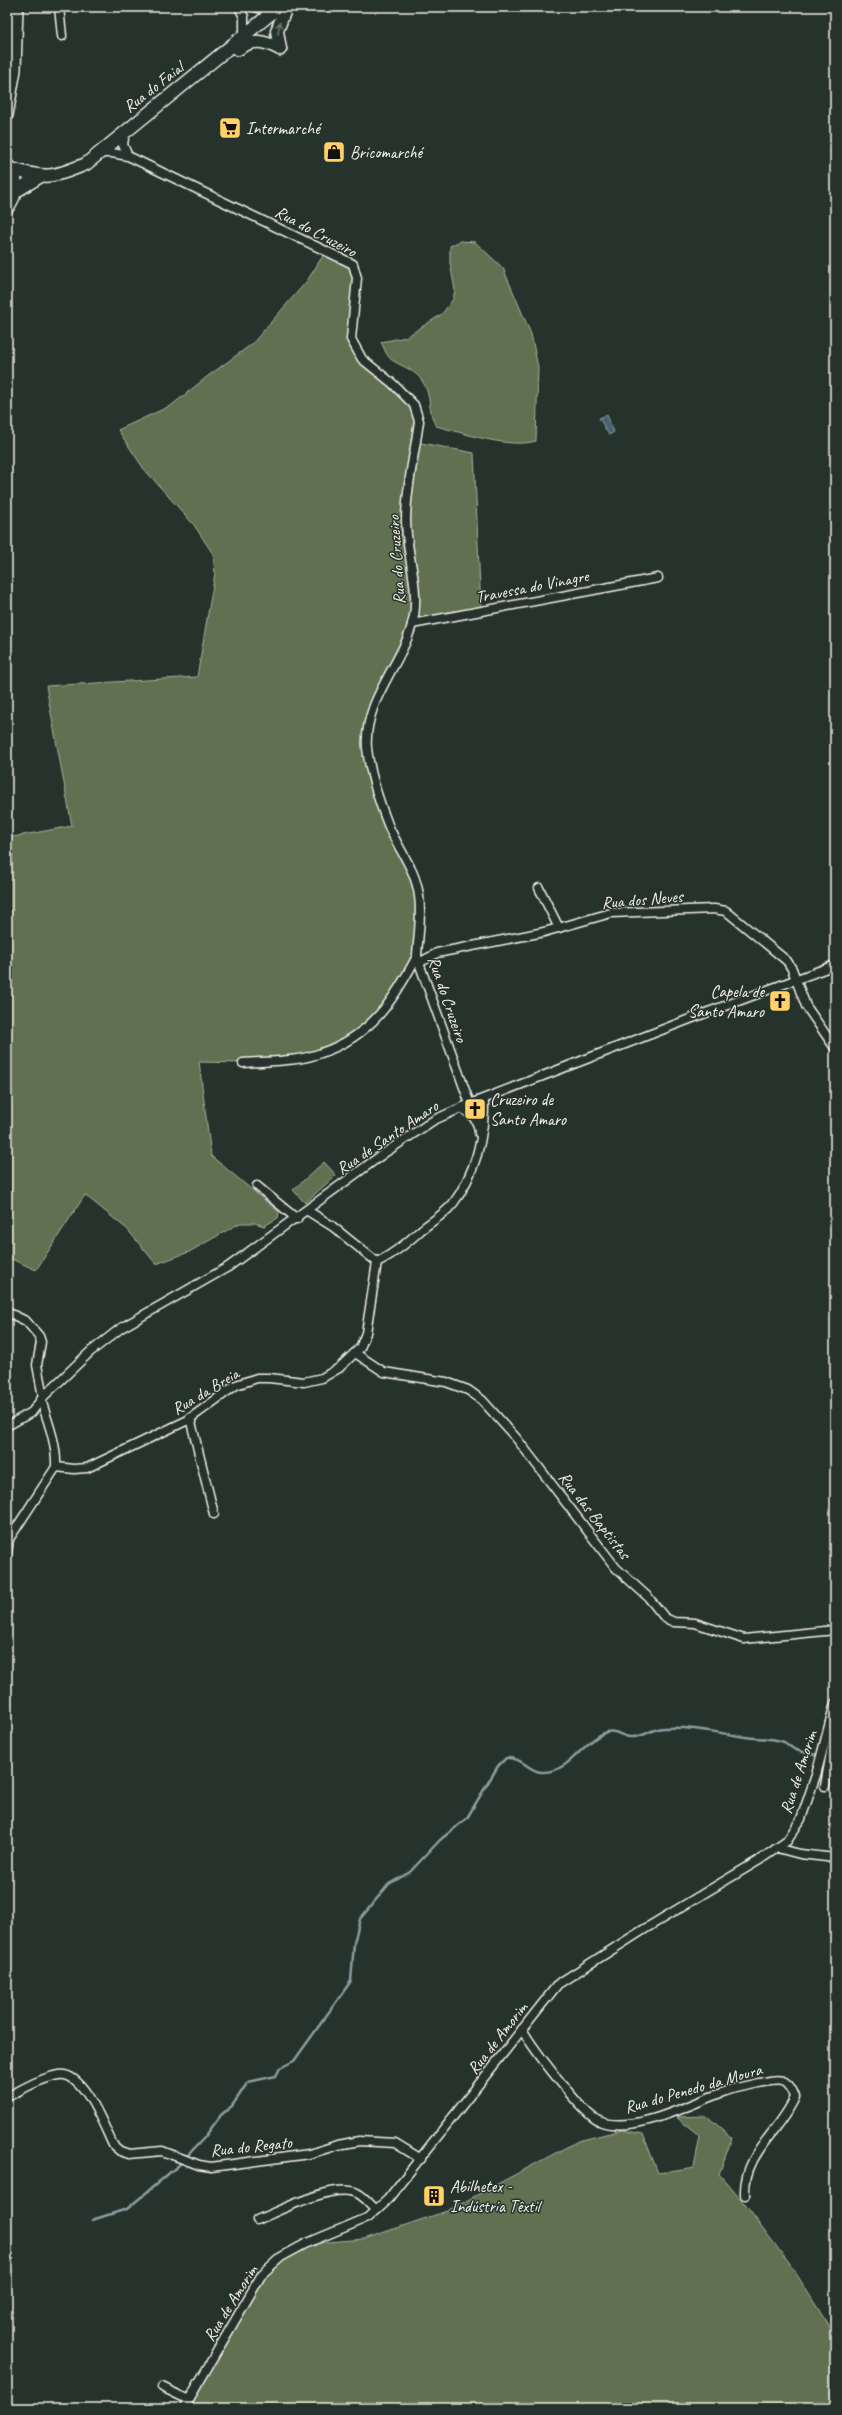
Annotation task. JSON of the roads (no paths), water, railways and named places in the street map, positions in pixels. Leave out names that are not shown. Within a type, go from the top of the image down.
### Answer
[{"type":"main road","points":[[197,74],[209,72],[247,43],[264,42],[280,50],[277,30],[286,7]]},
{"type":"main road","name":"Rua do Faial","points":[[39,177],[59,175],[86,164],[125,130],[244,37],[276,9]]},
{"type":"main road","points":[[9,166],[39,177]]},
{"type":"main road","points":[[9,166],[16,184],[16,192]]},
{"type":"main road","points":[[7,208],[16,192],[39,177]]},
{"type":"street","points":[[7,59],[8,7]]},
{"type":"street","points":[[7,115],[15,70],[17,7]]},
{"type":"street","points":[[59,7],[62,36]]},
{"type":"street","points":[[239,7],[244,17],[244,37]]},
{"type":"street","points":[[255,7],[276,9]]},
{"type":"street","points":[[125,130],[124,145],[128,156]]},
{"type":"street","name":"Rua do Cruzeiro","points":[[98,153],[112,152],[128,156],[354,264],[357,278],[352,339],[362,359],[414,405],[419,421],[406,519],[409,554],[415,584],[412,624],[371,711],[367,748],[373,781],[390,827],[412,871],[420,896],[418,960],[470,1104]]},
{"type":"street","name":"Travessa do Vinagre","points":[[412,624],[658,578]]},
{"type":"street","points":[[539,888],[559,928]]},
{"type":"street","name":"Rua dos Neves","points":[[418,960],[437,953],[559,928],[612,914],[714,909],[726,911],[787,961],[796,979],[806,1006],[835,1048]]},
{"type":"street","points":[[243,1063],[320,1054],[350,1041],[374,1022],[394,998],[418,960]]},
{"type":"street","name":"Rua de Santo Amaro","points":[[7,1426],[32,1412],[42,1398],[90,1352],[121,1328],[228,1267],[434,1120],[470,1104],[796,979],[835,966]]},
{"type":"street","points":[[308,1211],[332,1226],[377,1262],[394,1254],[451,1206],[472,1170],[480,1141],[485,1113],[484,1099]]},
{"type":"street","points":[[461,1108],[471,1114],[476,1121],[480,1141]]},
{"type":"street","points":[[257,1186],[296,1219]]},
{"type":"street","name":"Rua da Breia","points":[[56,1467],[74,1469],[88,1468],[190,1418],[236,1385],[257,1378],[304,1382],[322,1378],[339,1368],[355,1353],[366,1333],[377,1262]]},
{"type":"street","points":[[7,1312],[26,1321],[39,1336],[41,1342],[37,1365],[42,1398],[57,1455],[56,1467],[9,1539],[7,1554]]},
{"type":"street","name":"Rua das Baptistas","points":[[355,1353],[384,1372],[446,1382],[468,1390],[482,1400],[517,1439],[616,1568],[648,1597],[665,1618],[674,1622],[695,1623],[744,1639],[835,1630]]},
{"type":"street","points":[[190,1418],[214,1514]]},
{"type":"street","name":"Rua de Amorim","points":[[184,2408],[262,2274],[281,2257],[305,2244],[367,2218],[388,2199],[558,1984],[777,1848],[787,1840],[801,1819],[816,1775],[835,1703]]},
{"type":"street","points":[[825,1786],[834,1735],[830,1721]]},
{"type":"street","points":[[777,1848],[800,1854],[835,1858]]},
{"type":"street","name":"Rua do Penedo da Moura","points":[[522,2030],[533,2050],[585,2113],[599,2122],[619,2125],[643,2121],[732,2089],[773,2080],[784,2082],[792,2087],[795,2097],[790,2109],[775,2127],[749,2166],[746,2194]]},
{"type":"street","name":"Rua do Regato","points":[[7,2097],[60,2075],[73,2078],[85,2089],[113,2145],[120,2151],[129,2154],[162,2151],[205,2166],[238,2164],[309,2154],[338,2145],[359,2141],[395,2143],[421,2159]]},
{"type":"street","points":[[257,2220],[326,2193],[343,2191],[356,2193],[376,2210]]},
{"type":"street","points":[[162,2387],[188,2400]]},
{"type":"water","points":[[607,415],[614,432],[609,435],[599,418]]},
{"type":"waterway","points":[[188,2155],[204,2138],[221,2115],[232,2106],[248,2082],[276,2076],[280,2068],[294,2061],[351,1981],[354,1943],[360,1919],[389,1884],[410,1872],[440,1840],[467,1818],[498,1766],[506,1758],[517,1760],[536,1771],[551,1771],[560,1768],[567,1763],[596,1737],[604,1733],[616,1732],[629,1737],[637,1737],[660,1728],[694,1729],[750,1738],[775,1739],[784,1742],[797,1750],[817,1755]]},
{"type":"waterway","points":[[92,2220],[127,2209],[180,2164]]},
{"type":"place","name":"Intermarché","points":[[230,128]]},
{"type":"place","name":"Bricomarché","points":[[334,152]]},
{"type":"place","name":"Capela de Santo Amaro","points":[[780,1001]]},
{"type":"place","name":"Cruzeiro de Santo Amaro","points":[[475,1109]]},
{"type":"place","name":"Abilhetex - Indústria Têxtil","points":[[434,2196]]}]
